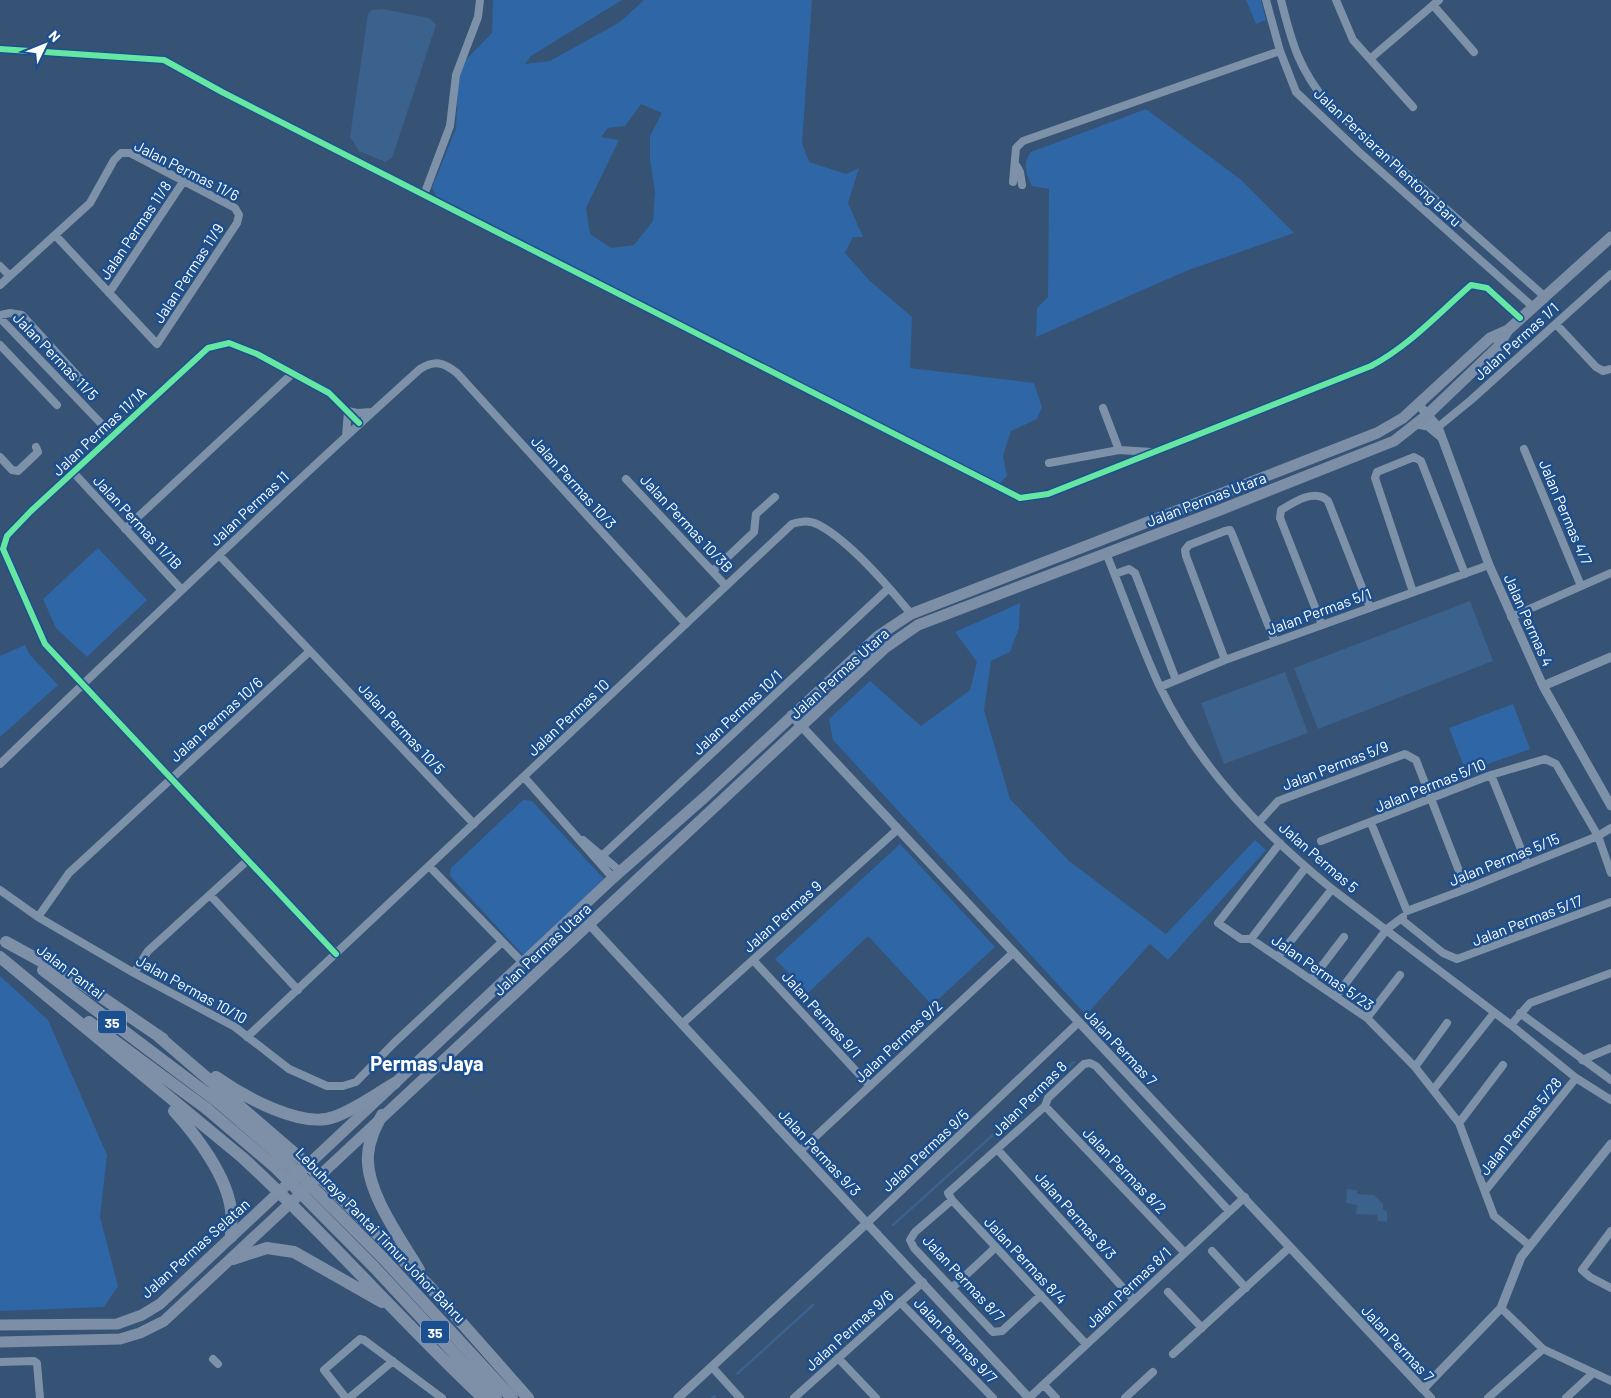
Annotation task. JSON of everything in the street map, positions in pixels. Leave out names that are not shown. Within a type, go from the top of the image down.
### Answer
[{"type":"highway","points":[[3,940],[81,984],[224,1082],[270,1106],[300,1117],[316,1120],[333,1117],[396,1083]]},
{"type":"highway","name":"Jalan Pantai","points":[[3,940],[218,1102]]},
{"type":"highway","points":[[0,956],[249,1164],[291,1202],[397,1310],[476,1398]]},
{"type":"highway","name":"Jalan Pantai","points":[[0,956],[207,1110]]},
{"type":"highway","points":[[157,1035],[307,1164],[430,1287],[528,1398]]},
{"type":"highway","points":[[137,1072],[193,1131],[217,1170],[231,1208],[231,1237]]},
{"type":"highway","name":"Lebuhraya Pantai Timur Johor Bahru","points":[[218,1102],[285,1160],[378,1262],[496,1398]]},
{"type":"highway","name":"Lebuhraya Pantai Timur Johor Bahru","points":[[207,1110],[276,1168],[378,1262],[512,1398]]},
{"type":"highway","points":[[382,1115],[371,1136],[368,1155],[369,1173],[394,1229],[430,1287]]},
{"type":"highway","points":[[249,1164],[264,1165],[275,1159],[277,1147],[274,1135]]},
{"type":"highway","points":[[321,1232],[323,1222],[329,1212],[348,1206]]},
{"type":"highway","points":[[233,1259],[267,1248],[294,1252],[397,1310]]},
{"type":"highway","points":[[444,1362],[483,1398]]},
{"type":"main road","name":"Jalan Permas Utara","points":[[291,1202],[382,1115],[590,925],[885,648],[918,625],[1381,446],[1428,415],[1496,348],[1508,330],[1520,318],[1611,237]]},
{"type":"main road","name":"Jalan Permas Utara","points":[[307,1164],[396,1083],[617,874],[706,796],[878,636],[911,614],[1356,442],[1392,426],[1418,405],[1490,338],[1508,330]]},
{"type":"main road","points":[[706,796],[714,797],[717,806]]},
{"type":"main road","name":"Jalan Permas Selatan","points":[[0,1325],[117,1324],[130,1320],[160,1304],[307,1164]]},
{"type":"main road","name":"Jalan Permas Selatan","points":[[0,1342],[120,1338],[140,1333],[174,1314],[291,1202]]},
{"type":"street","points":[[424,195],[450,126],[456,75],[477,23],[480,0]]},
{"type":"street","name":"Jalan Persiaran Plentong Baru","points":[[1266,0],[1280,51],[1296,92],[1359,152],[1533,307]]},
{"type":"street","name":"Jalan Persiaran Plentong Baru","points":[[1281,0],[1296,53],[1307,78],[1318,91],[1362,136],[1544,296]]},
{"type":"street","points":[[1336,0],[1353,40],[1413,107]]},
{"type":"street","points":[[1370,58],[1436,3],[1474,52]]},
{"type":"street","points":[[0,49],[164,60],[424,195],[1020,498],[1039,497],[1371,366],[1385,359],[1413,337],[1471,284],[1487,288],[1520,318]]},
{"type":"street","points":[[1013,182],[1016,148],[1023,141],[1280,51]]},
{"type":"street","name":"Jalan Permas 11/6","points":[[0,284],[90,203],[114,160],[121,153],[130,153],[235,208],[239,215]]},
{"type":"street","points":[[1016,165],[1020,172],[1022,185]]},
{"type":"street","name":"Jalan Permas 11/8","points":[[109,293],[183,182]]},
{"type":"street","name":"Jalan Permas 11/9","points":[[109,293],[157,344],[237,223],[239,215]]},
{"type":"street","points":[[1450,233],[1459,222]]},
{"type":"street","points":[[56,235],[109,293]]},
{"type":"street","points":[[0,266],[10,276]]},
{"type":"street","name":"Jalan Permas 1/1","points":[[1438,427],[1471,400],[1611,274]]},
{"type":"street","points":[[0,316],[16,313],[22,316],[83,382]]},
{"type":"street","name":"Jalan Permas 11/5","points":[[0,316],[112,436]]},
{"type":"street","points":[[1556,324],[1596,366],[1603,371],[1611,369]]},
{"type":"street","name":"Jalan Permas 11/1A","points":[[336,954],[84,683],[73,676],[45,644],[3,549],[4,542],[11,530],[208,348],[214,345],[236,344],[294,373],[329,393],[359,424]]},
{"type":"street","points":[[0,345],[57,405]]},
{"type":"street","name":"Jalan Permas 11","points":[[0,764],[181,590],[372,412],[420,369],[431,363],[439,363]]},
{"type":"street","name":"Jalan Permas 10/3","points":[[439,363],[457,373],[686,624]]},
{"type":"street","points":[[125,529],[294,373]]},
{"type":"street","name":"Jalan Permas 4","points":[[1418,405],[1438,427],[1489,565],[1543,686],[1611,806]]},
{"type":"street","points":[[1103,408],[1119,450]]},
{"type":"street","points":[[346,436],[348,411],[357,413],[372,412]]},
{"type":"street","points":[[1417,424],[1428,426],[1441,436]]},
{"type":"street","points":[[0,457],[12,470],[18,471],[38,452],[36,446]]},
{"type":"street","name":"Jalan Permas 4/7","points":[[1524,448],[1582,586]]},
{"type":"street","points":[[1049,463],[1119,450],[1154,452]]},
{"type":"street","points":[[1413,592],[1375,474],[1414,457],[1419,458],[1466,574]]},
{"type":"street","name":"Jalan Permas 11/1B","points":[[73,472],[181,590]]},
{"type":"street","name":"Jalan Permas 10/3B","points":[[626,479],[726,586]]},
{"type":"street","points":[[1322,625],[1280,518],[1281,510],[1315,494],[1322,495],[1328,501],[1370,608]]},
{"type":"street","points":[[713,571],[754,532],[756,514],[775,497]]},
{"type":"street","name":"Jalan Permas 10","points":[[248,1037],[792,524],[805,521],[818,525],[849,548],[889,588],[911,614]]},
{"type":"street","points":[[1225,660],[1185,550],[1189,546],[1230,530],[1275,642]]},
{"type":"street","name":"Jalan Permas 5","points":[[1106,553],[1160,687],[1204,760],[1225,788],[1280,843],[1332,889],[1387,929],[1494,1014],[1511,1025],[1576,1078],[1611,1100]]},
{"type":"street","name":"Jalan Permas 10/5","points":[[219,555],[474,824]]},
{"type":"street","name":"Jalan Permas 5/1","points":[[1160,687],[1225,660],[1489,565]]},
{"type":"street","points":[[1115,574],[1129,568],[1135,573],[1176,680]]},
{"type":"street","points":[[1511,617],[1611,573]]},
{"type":"street","name":"Jalan Permas 10/1","points":[[603,855],[889,588]]},
{"type":"street","name":"Jalan Permas 10/6","points":[[38,917],[69,873],[310,651]]},
{"type":"street","points":[[1543,686],[1611,657]]},
{"type":"street","name":"Jalan Permas 7","points":[[791,715],[1432,1398]]},
{"type":"street","name":"Jalan Permas 5/9","points":[[1259,822],[1278,801],[1405,754],[1416,760],[1466,890]]},
{"type":"street","name":"Jalan Permas 5/10","points":[[1321,840],[1371,823],[1492,775],[1538,760],[1550,760],[1556,764],[1598,836]]},
{"type":"street","points":[[1492,775],[1527,864]]},
{"type":"street","points":[[524,777],[580,838],[603,855],[617,874]]},
{"type":"street","points":[[1336,996],[1387,929],[1401,919],[1407,911],[1371,823]]},
{"type":"street","name":"Jalan Permas 5/15","points":[[1407,911],[1466,890],[1598,836],[1611,828]]},
{"type":"street","name":"Jalan Permas 9","points":[[683,1023],[898,829]]},
{"type":"street","points":[[1598,836],[1611,873]]},
{"type":"street","points":[[580,838],[589,853],[617,874]]},
{"type":"street","name":"Jalan Permas 5/23","points":[[1280,843],[1218,923],[1241,939],[1251,939],[1367,1018],[1415,1067],[1459,1123],[1490,1209],[1498,1222],[1530,1245]]},
{"type":"street","points":[[134,973],[148,951],[248,860]]},
{"type":"street","points":[[429,866],[501,943],[522,962]]},
{"type":"street","points":[[1251,939],[1306,867]]},
{"type":"street","points":[[1278,957],[1332,889]]},
{"type":"street","name":"Jalan Permas 10/10","points":[[0,890],[38,917],[134,973],[235,1027],[289,1069],[327,1086],[350,1085],[356,1082],[501,943]]},
{"type":"street","points":[[210,895],[298,990]]},
{"type":"street","name":"Jalan Permas 5/17","points":[[1401,919],[1452,958],[1464,959],[1611,902]]},
{"type":"street","name":"Jalan Permas 9/3","points":[[590,925],[801,1150],[1029,1398]]},
{"type":"street","points":[[1312,979],[1344,937]]},
{"type":"street","name":"Jalan Permas 9/2","points":[[801,1150],[1014,952]]},
{"type":"street","name":"Jalan Permas 9/1","points":[[754,960],[870,1086]]},
{"type":"street","points":[[1511,1025],[1530,1003],[1611,972]]},
{"type":"street","points":[[1367,1018],[1400,975]]},
{"type":"street","points":[[1520,1013],[1611,1080]]},
{"type":"street","points":[[1433,1090],[1494,1014]]},
{"type":"street","name":"Jalan Permas 9/5","points":[[678,1398],[867,1223],[1079,1022]]},
{"type":"street","points":[[1415,1067],[1447,1023]]},
{"type":"street","points":[[1582,1060],[1611,1048]]},
{"type":"street","name":"Jalan Permas 8","points":[[950,1196],[1044,1106],[1048,1098],[1084,1064],[1090,1063],[1096,1066],[1229,1211]]},
{"type":"street","points":[[1459,1123],[1504,1065]]},
{"type":"street","name":"Jalan Permas 5/28","points":[[1485,1191],[1576,1078]]},
{"type":"street","name":"Jalan Permas 8/2","points":[[1044,1106],[1185,1253]]},
{"type":"street","points":[[1423,1389],[1502,1308],[1514,1271],[1530,1245],[1611,1144]]},
{"type":"street","name":"Jalan Permas 8/3","points":[[997,1149],[1134,1300]]},
{"type":"street","name":"Jalan Permas 8/4","points":[[950,1196],[1086,1344]]},
{"type":"street","name":"Jalan Permas 8/7","points":[[950,1196],[915,1232],[910,1240],[914,1248],[990,1329],[997,1333],[1041,1295]]},
{"type":"street","name":"Jalan Permas 8/1","points":[[1029,1398],[1245,1197]]},
{"type":"street","points":[[1611,1230],[1582,1270],[1590,1278],[1611,1288]]},
{"type":"street","points":[[952,1288],[996,1247]]},
{"type":"street","points":[[1173,1354],[1290,1247]]},
{"type":"street","points":[[1212,1251],[1246,1288]]},
{"type":"street","name":"Jalan Permas 9/6","points":[[794,1398],[923,1282]]},
{"type":"street","points":[[1168,1292],[1202,1328]]},
{"type":"street","name":"Jalan Permas 9/7","points":[[900,1302],[993,1398]]},
{"type":"street","points":[[1502,1308],[1543,1349],[1611,1381]]},
{"type":"street","points":[[393,1361],[347,1398],[324,1370],[358,1340],[364,1340],[393,1361],[442,1398]]},
{"type":"street","points":[[1488,1398],[1543,1349]]},
{"type":"street","points":[[838,1358],[876,1398]]},
{"type":"street","points":[[0,1362],[34,1361],[37,1363],[40,1398]]},
{"type":"street","points":[[712,1366],[740,1398]]},
{"type":"street","points":[[1125,1398],[1153,1372]]},
{"type":"street","points":[[1566,1398],[1594,1373]]},
{"type":"street","points":[[1044,1384],[1056,1398]]},
{"type":"shaded area","points":[[493,0],[622,0],[531,56],[525,64],[550,61],[620,22],[644,0],[812,0],[802,143],[809,162],[846,174],[859,168],[848,203],[863,237],[853,237],[845,253],[869,280],[912,317],[910,368],[1034,383],[1042,407],[1037,419],[1011,431],[1003,456],[1007,476],[998,485],[436,196],[432,188],[456,128],[459,67],[492,33]],"holes":[[[641,104],[662,113],[650,136],[650,159],[655,192],[653,221],[634,245],[611,248],[590,234],[586,208],[619,140],[601,137],[608,128],[625,126]]]},
{"type":"shaded area","points":[[1246,0],[1261,0],[1266,20],[1256,24]]},
{"type":"shaded area","points":[[383,9],[429,18],[436,25],[392,158],[385,162],[359,151],[350,137],[368,14],[372,10]]},
{"type":"shaded area","points":[[1146,109],[1240,179],[1294,233],[1186,271],[1036,337],[1037,308],[1048,297],[1049,189],[1032,186],[1026,169],[1028,156],[1031,152]]},
{"type":"shaded area","points":[[98,548],[147,600],[87,657],[56,628],[43,599]]},
{"type":"shaded area","points":[[1470,601],[1493,661],[1318,729],[1294,668]]},
{"type":"shaded area","points":[[1020,603],[1019,628],[1010,652],[991,661],[984,710],[1010,799],[1069,861],[1166,934],[1255,840],[1266,850],[1168,960],[1150,944],[1086,1015],[833,740],[829,719],[870,681],[921,726],[970,690],[977,662],[955,632]]},
{"type":"shaded area","points":[[25,645],[30,655],[58,685],[0,737],[0,656]]},
{"type":"shaded area","points":[[1285,672],[1308,733],[1224,764],[1201,703]]},
{"type":"shaded area","points":[[1513,704],[1530,749],[1466,772],[1449,728]]},
{"type":"shaded area","points":[[523,800],[532,801],[604,879],[527,954],[522,954],[450,876],[451,868]]},
{"type":"shaded area","points":[[900,844],[995,947],[932,1005],[868,936],[808,993],[775,959]]},
{"type":"shaded area","points":[[0,976],[48,1020],[107,1155],[100,1217],[118,1286],[104,1307],[0,1311]]},
{"type":"shaded area","points":[[1347,1189],[1357,1190],[1357,1194],[1374,1195],[1383,1204],[1383,1210],[1387,1211],[1387,1222],[1378,1221],[1377,1215],[1356,1214],[1357,1205],[1346,1203]]},
{"type":"waterway","points":[[893,1225],[1074,1062]]},
{"type":"waterway","points":[[737,1374],[813,1305]]},
{"type":"cycle path","points":[[0,49],[164,60],[222,92],[1020,498],[1048,494],[1371,366],[1411,339],[1471,285],[1487,288],[1520,318]]},
{"type":"cycle path","points":[[336,954],[45,644],[3,549],[7,536],[31,511],[208,348],[229,343],[257,354],[329,393],[359,423]]},
{"type":"district","name":"Permas Jaya","points":[[427,1063]]}]
